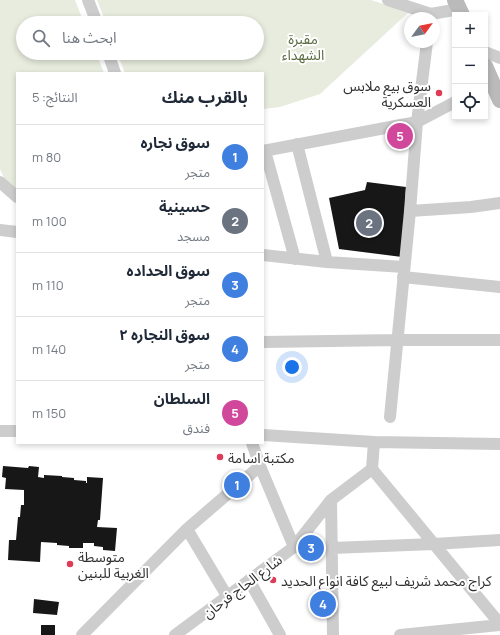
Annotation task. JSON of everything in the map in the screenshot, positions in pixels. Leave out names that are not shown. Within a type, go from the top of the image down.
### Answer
[{"type":"street","points":[[88,0],[94,16]]},
{"type":"street","points":[[388,0],[420,12]]},
{"type":"street","points":[[440,13],[457,6]]},
{"type":"street","points":[[390,417],[417,122],[426,48]]},
{"type":"street","points":[[488,53],[500,58]]},
{"type":"street","points":[[110,60],[115,72]]},
{"type":"street","points":[[488,73],[500,100]]},
{"type":"street","points":[[295,259],[264,151],[417,122],[452,104]]},
{"type":"street","points":[[297,144],[327,262]]},
{"type":"street","points":[[0,182],[16,197]]},
{"type":"street","points":[[410,211],[471,207],[500,203]]},
{"type":"street","points":[[0,230],[16,232]]},
{"type":"street","points":[[264,255],[403,272],[500,287]]},
{"type":"street","points":[[264,342],[500,340]]},
{"type":"street","points":[[0,431],[16,431]]},
{"type":"street","points":[[264,435],[374,442],[500,444]]},
{"type":"street","points":[[374,442],[372,469],[500,625]]},
{"type":"street","points":[[252,444],[294,547]]},
{"type":"street","points":[[82,635],[187,529],[260,466]]},
{"type":"street","name":"شارع الحاج فرحان","points":[[175,635],[294,547],[331,500],[372,469]]},
{"type":"street","points":[[331,500],[333,635]]},
{"type":"street","points":[[187,529],[228,596]]},
{"type":"street","points":[[332,548],[500,540]]},
{"type":"street","points":[[249,580],[280,635]]},
{"type":"street","points":[[400,635],[500,625]]},
{"type":"green space","points":[[0,0],[75,0],[81,16],[16,16],[16,60],[99,60],[104,72],[16,72],[16,189],[5,180],[0,169]]},
{"type":"green space","name":"مقبرة الشهداء","points":[[97,0],[371,0],[409,12],[404,12],[404,17],[320,94],[280,107],[264,109],[264,72],[125,72],[120,60],[264,60],[264,16],[103,16]]},
{"type":"building","points":[[367,182],[406,187],[402,257],[339,249],[329,198],[365,190]]},
{"type":"building","points":[[3,466],[28,468],[29,466],[39,467],[38,477],[44,478],[44,475],[62,476],[74,478],[74,480],[86,481],[87,483],[87,477],[103,478],[100,520],[98,520],[97,527],[117,528],[115,551],[103,550],[103,547],[94,546],[94,543],[83,543],[83,548],[69,548],[69,546],[57,545],[57,543],[41,542],[40,562],[8,560],[9,540],[16,540],[18,517],[20,517],[21,505],[24,505],[24,490],[5,489],[6,478],[2,477]]},
{"type":"building","points":[[34,599],[59,602],[57,615],[33,613]]},
{"type":"building","points":[[41,625],[55,625],[55,635],[41,635]]},
{"type":"place","name":"سوق بيع ملابس العسكرية","points":[[439,93]]},
{"type":"place","name":"السلطان","points":[[400,136]]},
{"type":"place","name":"حسينية","points":[[369,223]]},
{"type":"place","name":"مكتبة اسامة","points":[[220,457]]},
{"type":"place","name":"سوق نجاره","points":[[237,485]]},
{"type":"place","name":"سوق الحداده","points":[[311,548]]},
{"type":"place","name":"متوسطة الغربية للبنين","points":[[70,564]]},
{"type":"place","name":"كراج محمد شريف لبيع كافة انواع الحديد","points":[[273,580]]},
{"type":"place","name":"سوق النجاره ٢","points":[[323,604]]}]
